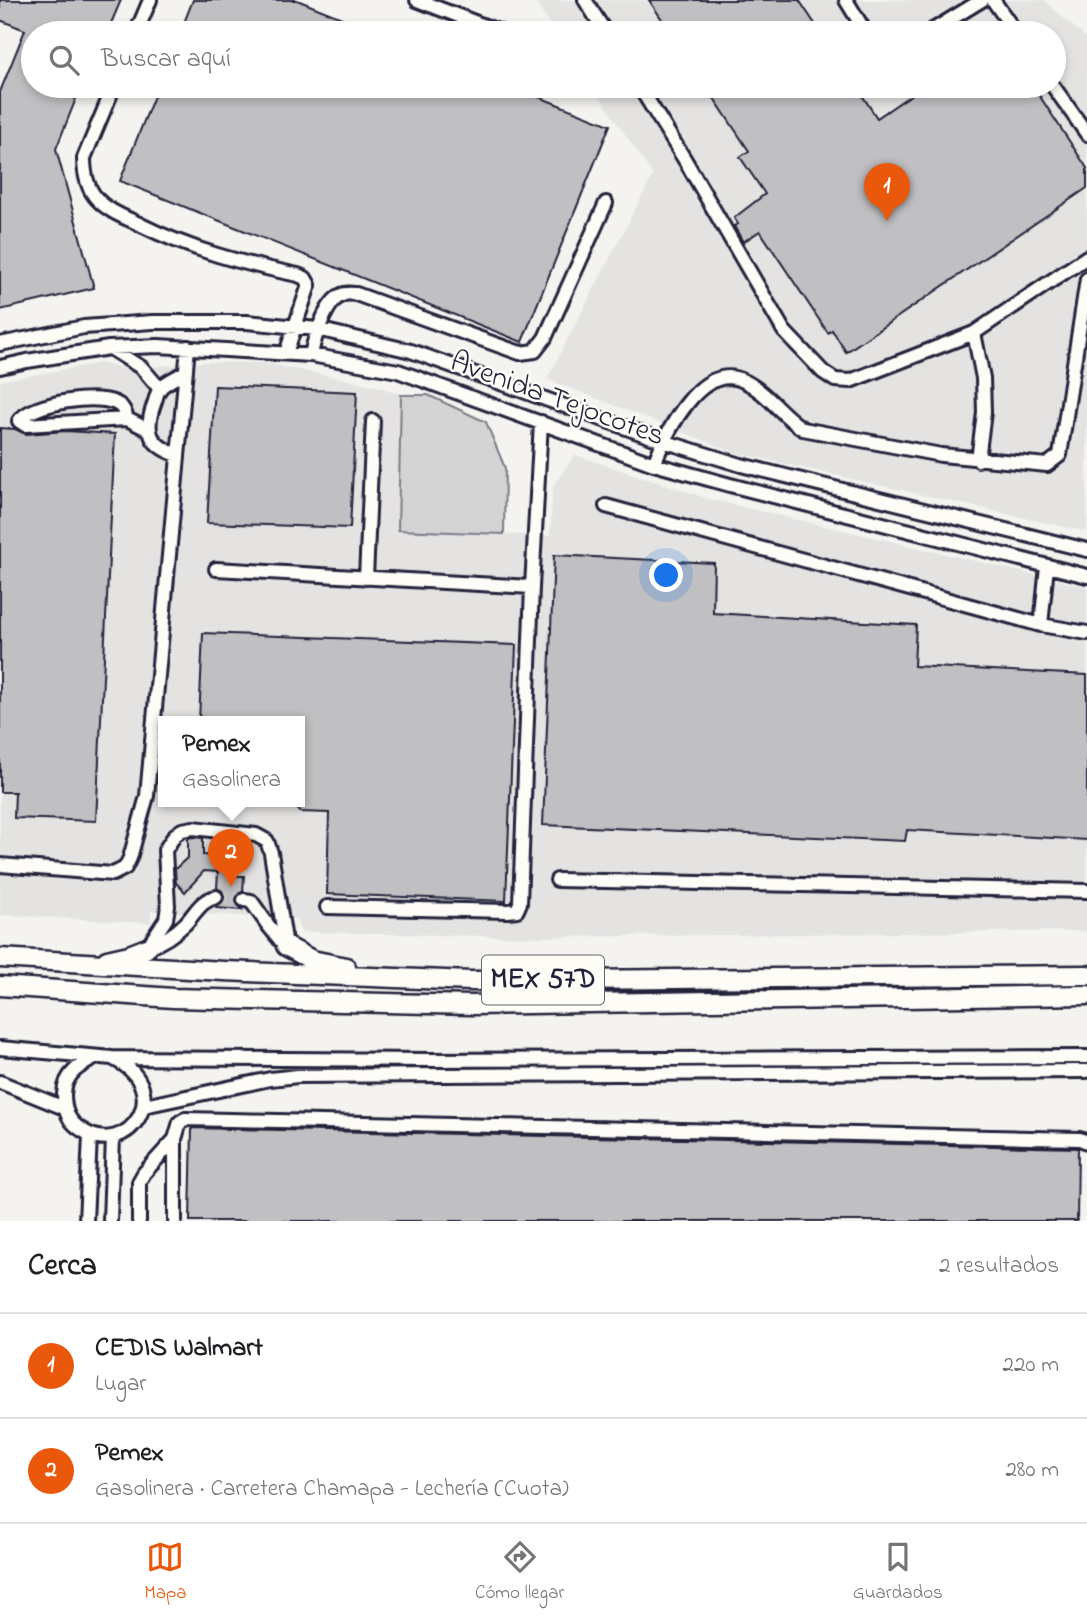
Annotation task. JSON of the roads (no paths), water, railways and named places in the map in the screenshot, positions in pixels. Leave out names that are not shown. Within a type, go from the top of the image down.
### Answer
[{"type":"highway","points":[[286,946],[312,960],[337,967],[414,972],[471,981]]},
{"type":"highway","points":[[58,963],[113,959],[147,948]]},
{"type":"highway","name":"MEX 57D","points":[[0,958],[58,963],[471,981],[1087,975]]},
{"type":"highway","name":"MEX 57D","points":[[0,986],[173,998],[472,1005],[1087,995]]},
{"type":"street","points":[[141,21],[150,0]]},
{"type":"street","points":[[417,0],[472,21]]},
{"type":"street","points":[[585,0],[598,21]]},
{"type":"street","points":[[846,0],[859,21]]},
{"type":"street","points":[[948,21],[982,0]]},
{"type":"street","points":[[993,0],[1008,21]]},
{"type":"street","points":[[109,98],[84,158],[84,170],[96,197],[110,209],[172,240],[232,261],[305,278],[309,285],[286,354]]},
{"type":"street","points":[[646,98],[784,331],[823,372],[835,380],[850,381],[974,333],[1087,257]]},
{"type":"street","points":[[1062,98],[1087,134]]},
{"type":"street","points":[[311,355],[317,329],[337,297],[345,293],[356,294],[520,353],[535,351],[545,338],[606,203]]},
{"type":"street","points":[[654,464],[663,441],[688,400],[707,384],[723,379],[743,380],[803,429],[941,456],[1047,465],[1060,455],[1087,279]]},
{"type":"street","name":"Avenida Tejocotes","points":[[0,344],[84,327],[152,322],[247,322],[317,329],[411,351],[741,466],[1087,550]]},
{"type":"street","points":[[974,333],[983,378],[984,412],[978,460]]},
{"type":"street","points":[[0,865],[113,874],[125,868],[131,858],[146,796],[188,347]]},
{"type":"street","name":"Avenida Tejocotes","points":[[0,367],[109,348],[188,347],[311,355],[398,370],[654,464],[1087,576]]},
{"type":"street","points":[[109,348],[142,368],[160,389]]},
{"type":"street","points":[[178,455],[162,450],[154,442],[149,430],[151,413],[160,389],[184,373]]},
{"type":"street","points":[[127,419],[122,407],[116,402],[93,399],[69,401],[43,408],[24,414],[19,421],[25,425],[127,419],[149,430]]},
{"type":"street","points":[[366,578],[373,421]]},
{"type":"street","points":[[327,907],[517,910],[520,903],[531,587],[541,422]]},
{"type":"street","points":[[606,506],[1041,625],[1087,634]]},
{"type":"street","points":[[1041,625],[1047,566]]},
{"type":"street","points":[[216,569],[531,587]]},
{"type":"street","points":[[147,948],[166,919],[169,906],[165,850],[174,835],[193,828],[256,835],[267,841],[286,946]]},
{"type":"street","points":[[557,880],[1087,891]]},
{"type":"street","points":[[147,948],[165,941],[187,922],[203,902],[216,897]]},
{"type":"street","points":[[244,900],[251,901],[286,946]]},
{"type":"street","points":[[0,1048],[112,1058],[445,1060],[1087,1057]]},
{"type":"street","points":[[98,1057],[77,1066],[64,1086],[64,1108],[74,1125],[90,1136],[113,1137],[127,1131],[138,1120],[144,1106],[143,1085],[131,1067],[112,1058]]},
{"type":"street","points":[[144,1106],[270,1079],[298,1076],[1087,1071]]},
{"type":"street","points":[[0,1082],[64,1108]]},
{"type":"street","points":[[175,1221],[175,1139],[180,1122],[185,1119],[1080,1139],[1087,1142]]},
{"type":"street","points":[[86,1221],[90,1136]]},
{"type":"street","points":[[110,1221],[113,1137]]},
{"type":"street","points":[[139,1221],[139,1182],[175,1139]]},
{"type":"tunnel","points":[[216,897],[244,900]]},
{"type":"place","name":"CEDIS Walmart","points":[[887,221]]},
{"type":"place","name":"Pemex","points":[[231,887]]}]
